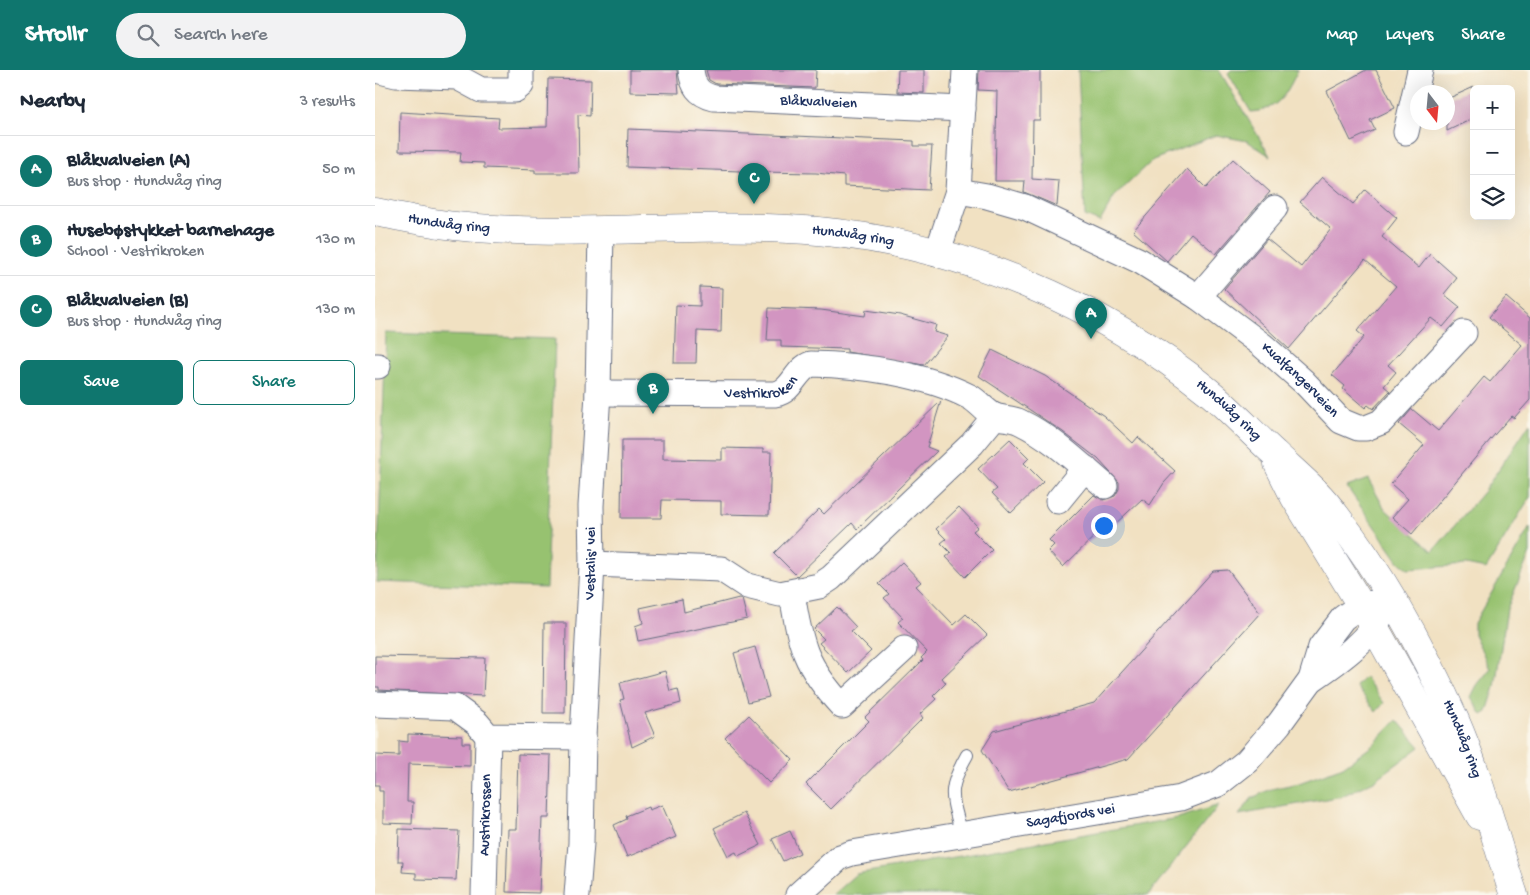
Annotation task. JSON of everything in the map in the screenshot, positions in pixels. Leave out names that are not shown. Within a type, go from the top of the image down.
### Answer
[{"type":"main road","name":"Hundvåg ring","points":[[375,212],[454,226],[506,229],[792,229],[860,237],[937,254],[981,267],[1030,286],[1113,326],[1149,348],[1211,393],[1271,451],[1310,485],[1337,516],[1391,600],[1435,679],[1464,740],[1478,774],[1495,840],[1515,895]]},
{"type":"main road","name":"Hundvåg ring","points":[[1271,451],[1295,498],[1375,628],[1459,782],[1495,840]]},
{"type":"street","points":[[376,70],[396,75],[457,77],[481,90],[515,90],[521,85],[521,70]]},
{"type":"street","name":"Blåkvalveien","points":[[691,70],[695,86],[700,93],[714,98],[963,109]]},
{"type":"street","points":[[937,254],[958,191],[965,70]]},
{"type":"street","points":[[1406,132],[1421,70]]},
{"type":"street","name":"Kvalfangerveien","points":[[958,191],[999,199],[1041,214],[1140,261],[1198,297],[1262,345],[1304,382],[1341,421],[1358,428],[1366,428],[1381,422],[1464,333]]},
{"type":"street","points":[[1198,297],[1275,208]]},
{"type":"street","name":"Vestalis' vei","points":[[577,895],[581,843],[583,737],[592,564],[601,230]]},
{"type":"street","name":"Vestrikroken","points":[[598,393],[775,394],[782,393],[793,384],[805,366],[822,364],[870,369],[937,385],[972,398],[995,416],[1008,417],[1035,430],[1085,468],[1105,486]]},
{"type":"street","points":[[592,564],[721,570],[759,590],[780,594],[819,586],[831,578],[972,444],[995,416]]},
{"type":"street","points":[[1058,500],[1085,468]]},
{"type":"street","points":[[792,593],[799,633],[808,660],[823,685],[842,706],[904,649]]},
{"type":"street","name":"Sagafjords vei","points":[[798,895],[840,857],[852,852],[1181,798],[1206,790],[1228,778],[1247,761],[1279,724],[1311,680],[1321,647],[1343,618],[1361,605],[1391,600]]},
{"type":"street","name":"Sagafjords vei","points":[[1311,680],[1337,663],[1375,628],[1391,600]]},
{"type":"street","points":[[375,704],[455,707],[477,723],[489,736],[583,737]]},
{"type":"street","name":"Austrikrossen","points":[[484,895],[489,736]]},
{"type":"lane","points":[[962,835],[952,794],[953,782],[967,755]]},
{"type":"green space","points":[[1078,70],[1219,70],[1270,156],[1247,141],[1216,135],[1153,160],[1114,197],[1100,222],[1085,216]]},
{"type":"green space","points":[[1231,70],[1298,70],[1290,86],[1276,104],[1261,111],[1251,112],[1228,73]]},
{"type":"green space","points":[[386,333],[555,339],[546,588],[377,582]]},
{"type":"green space","points":[[1530,423],[1530,497],[1486,569],[1466,565],[1408,569],[1399,562],[1347,487],[1368,479],[1385,509],[1433,551],[1484,491]]},
{"type":"green space","points":[[1530,527],[1530,553],[1507,609],[1495,687],[1487,712],[1482,715],[1471,697],[1477,685],[1490,669],[1474,634],[1474,623]]},
{"type":"green space","points":[[1365,677],[1384,703],[1376,712],[1356,686]]},
{"type":"green space","points":[[1397,720],[1420,747],[1374,781],[1342,796],[1239,815],[1252,798],[1271,789],[1299,783],[1343,767],[1372,746]]},
{"type":"green space","points":[[1219,805],[1148,895],[832,895],[856,874],[1178,818]]},
{"type":"building","points":[[630,70],[677,70],[679,93],[630,92]]},
{"type":"building","points":[[706,70],[816,70],[815,88],[716,84],[709,80]]},
{"type":"building","points":[[898,70],[924,70],[924,93],[897,92]]},
{"type":"building","points":[[979,70],[1040,70],[1040,120],[1033,120],[1032,179],[1059,181],[1057,206],[1024,192],[1025,181],[995,181],[997,91],[978,90]]},
{"type":"building","points":[[1366,70],[1376,70],[1395,108],[1370,120],[1375,130],[1351,141],[1327,91]]},
{"type":"building","points":[[548,79],[591,80],[590,116],[578,115],[579,173],[535,173],[535,170],[484,168],[484,163],[460,162],[461,152],[399,151],[400,112],[499,118],[498,128],[547,127]]},
{"type":"building","points":[[1470,89],[1470,120],[1455,127],[1455,95]]},
{"type":"building","points":[[628,129],[914,141],[914,146],[932,146],[929,190],[844,186],[844,176],[816,173],[759,172],[759,176],[740,174],[740,171],[627,167]]},
{"type":"building","points":[[1233,159],[1270,192],[1216,254],[1191,233],[1167,261],[1133,231],[1187,169],[1206,188]]},
{"type":"building","points":[[1322,177],[1353,204],[1365,190],[1397,218],[1382,237],[1419,268],[1430,254],[1457,278],[1444,294],[1460,307],[1443,327],[1431,318],[1388,365],[1396,372],[1384,386],[1390,391],[1373,409],[1368,405],[1365,408],[1343,389],[1345,386],[1332,375],[1364,337],[1357,331],[1396,286],[1365,260],[1289,349],[1224,289],[1267,239],[1301,267],[1331,229],[1300,202]]},
{"type":"building","points":[[700,287],[722,288],[721,332],[697,331],[696,363],[674,363],[676,305],[700,306]]},
{"type":"building","points":[[1506,297],[1530,318],[1530,400],[1514,418],[1511,416],[1495,434],[1412,534],[1392,517],[1408,499],[1391,484],[1424,445],[1399,424],[1412,409],[1438,431],[1484,377],[1490,382],[1522,345],[1489,317]]},
{"type":"building","points":[[769,308],[821,310],[865,316],[866,310],[900,315],[936,325],[934,332],[948,336],[924,365],[847,352],[847,349],[781,347],[781,340],[767,340]]},
{"type":"building","points":[[992,350],[1045,376],[1104,416],[1133,443],[1138,437],[1175,471],[1164,483],[1150,505],[1142,499],[1112,527],[1108,523],[1063,567],[1048,551],[1054,545],[1049,540],[1094,495],[1103,500],[1115,496],[1119,489],[1119,482],[1098,459],[1063,432],[979,376]]},
{"type":"building","points":[[941,401],[927,447],[937,451],[857,529],[852,523],[797,576],[774,553],[819,509],[824,514]]},
{"type":"building","points":[[1010,439],[1029,458],[1024,463],[1043,482],[1011,513],[992,493],[997,489],[978,469]]},
{"type":"building","points":[[622,440],[663,440],[663,459],[722,460],[722,448],[763,449],[763,452],[771,452],[769,515],[721,514],[721,501],[662,500],[661,518],[621,518]]},
{"type":"building","points":[[959,507],[978,527],[973,531],[992,550],[965,577],[946,557],[951,553],[941,543],[946,539],[936,529]]},
{"type":"building","points":[[902,562],[921,582],[916,586],[954,625],[966,614],[987,635],[942,678],[946,683],[933,696],[936,699],[920,714],[923,718],[831,809],[806,784],[869,721],[865,717],[923,660],[921,658],[927,652],[898,622],[903,618],[884,598],[889,594],[879,584]]},
{"type":"building","points":[[1228,570],[1260,613],[1128,759],[1009,792],[982,750],[994,731],[1094,703],[1213,571]]},
{"type":"building","points":[[739,598],[742,599],[747,619],[638,641],[635,626],[643,623],[640,608],[682,599],[684,612]]},
{"type":"building","points":[[837,607],[856,627],[851,631],[871,651],[848,673],[819,643],[824,639],[814,629]]},
{"type":"building","points":[[544,623],[566,623],[565,713],[543,713]]},
{"type":"building","points":[[755,647],[769,697],[748,702],[734,653]]},
{"type":"building","points":[[375,656],[485,658],[483,696],[379,690],[379,687],[375,687]]},
{"type":"building","points":[[665,671],[670,691],[678,689],[681,703],[645,713],[655,736],[632,747],[620,700],[624,699],[620,683]]},
{"type":"building","points":[[749,715],[793,760],[769,783],[725,738]]},
{"type":"building","points":[[408,734],[462,736],[462,743],[470,743],[470,766],[408,764],[407,802],[413,802],[412,824],[383,823],[383,791],[379,791],[379,785],[375,785],[375,755],[399,756],[399,741],[408,742]]},
{"type":"building","points":[[518,754],[551,755],[549,818],[542,818],[539,893],[506,892],[508,829],[516,829]]},
{"type":"building","points":[[662,805],[676,837],[627,857],[614,825],[627,819],[626,816],[648,807],[649,810]]},
{"type":"building","points":[[744,813],[761,845],[738,856],[736,852],[728,856],[714,828]]},
{"type":"building","points":[[399,829],[459,831],[456,880],[416,879],[416,873],[402,872],[403,861],[398,861]]},
{"type":"building","points":[[790,831],[800,853],[783,861],[772,839]]},
{"type":"place","name":"Blåkvalveien (B)","points":[[754,204]]},
{"type":"place","name":"Blåkvalveien (A)","points":[[1091,339]]},
{"type":"place","name":"Husebøstykket barnehage","points":[[653,414]]}]
